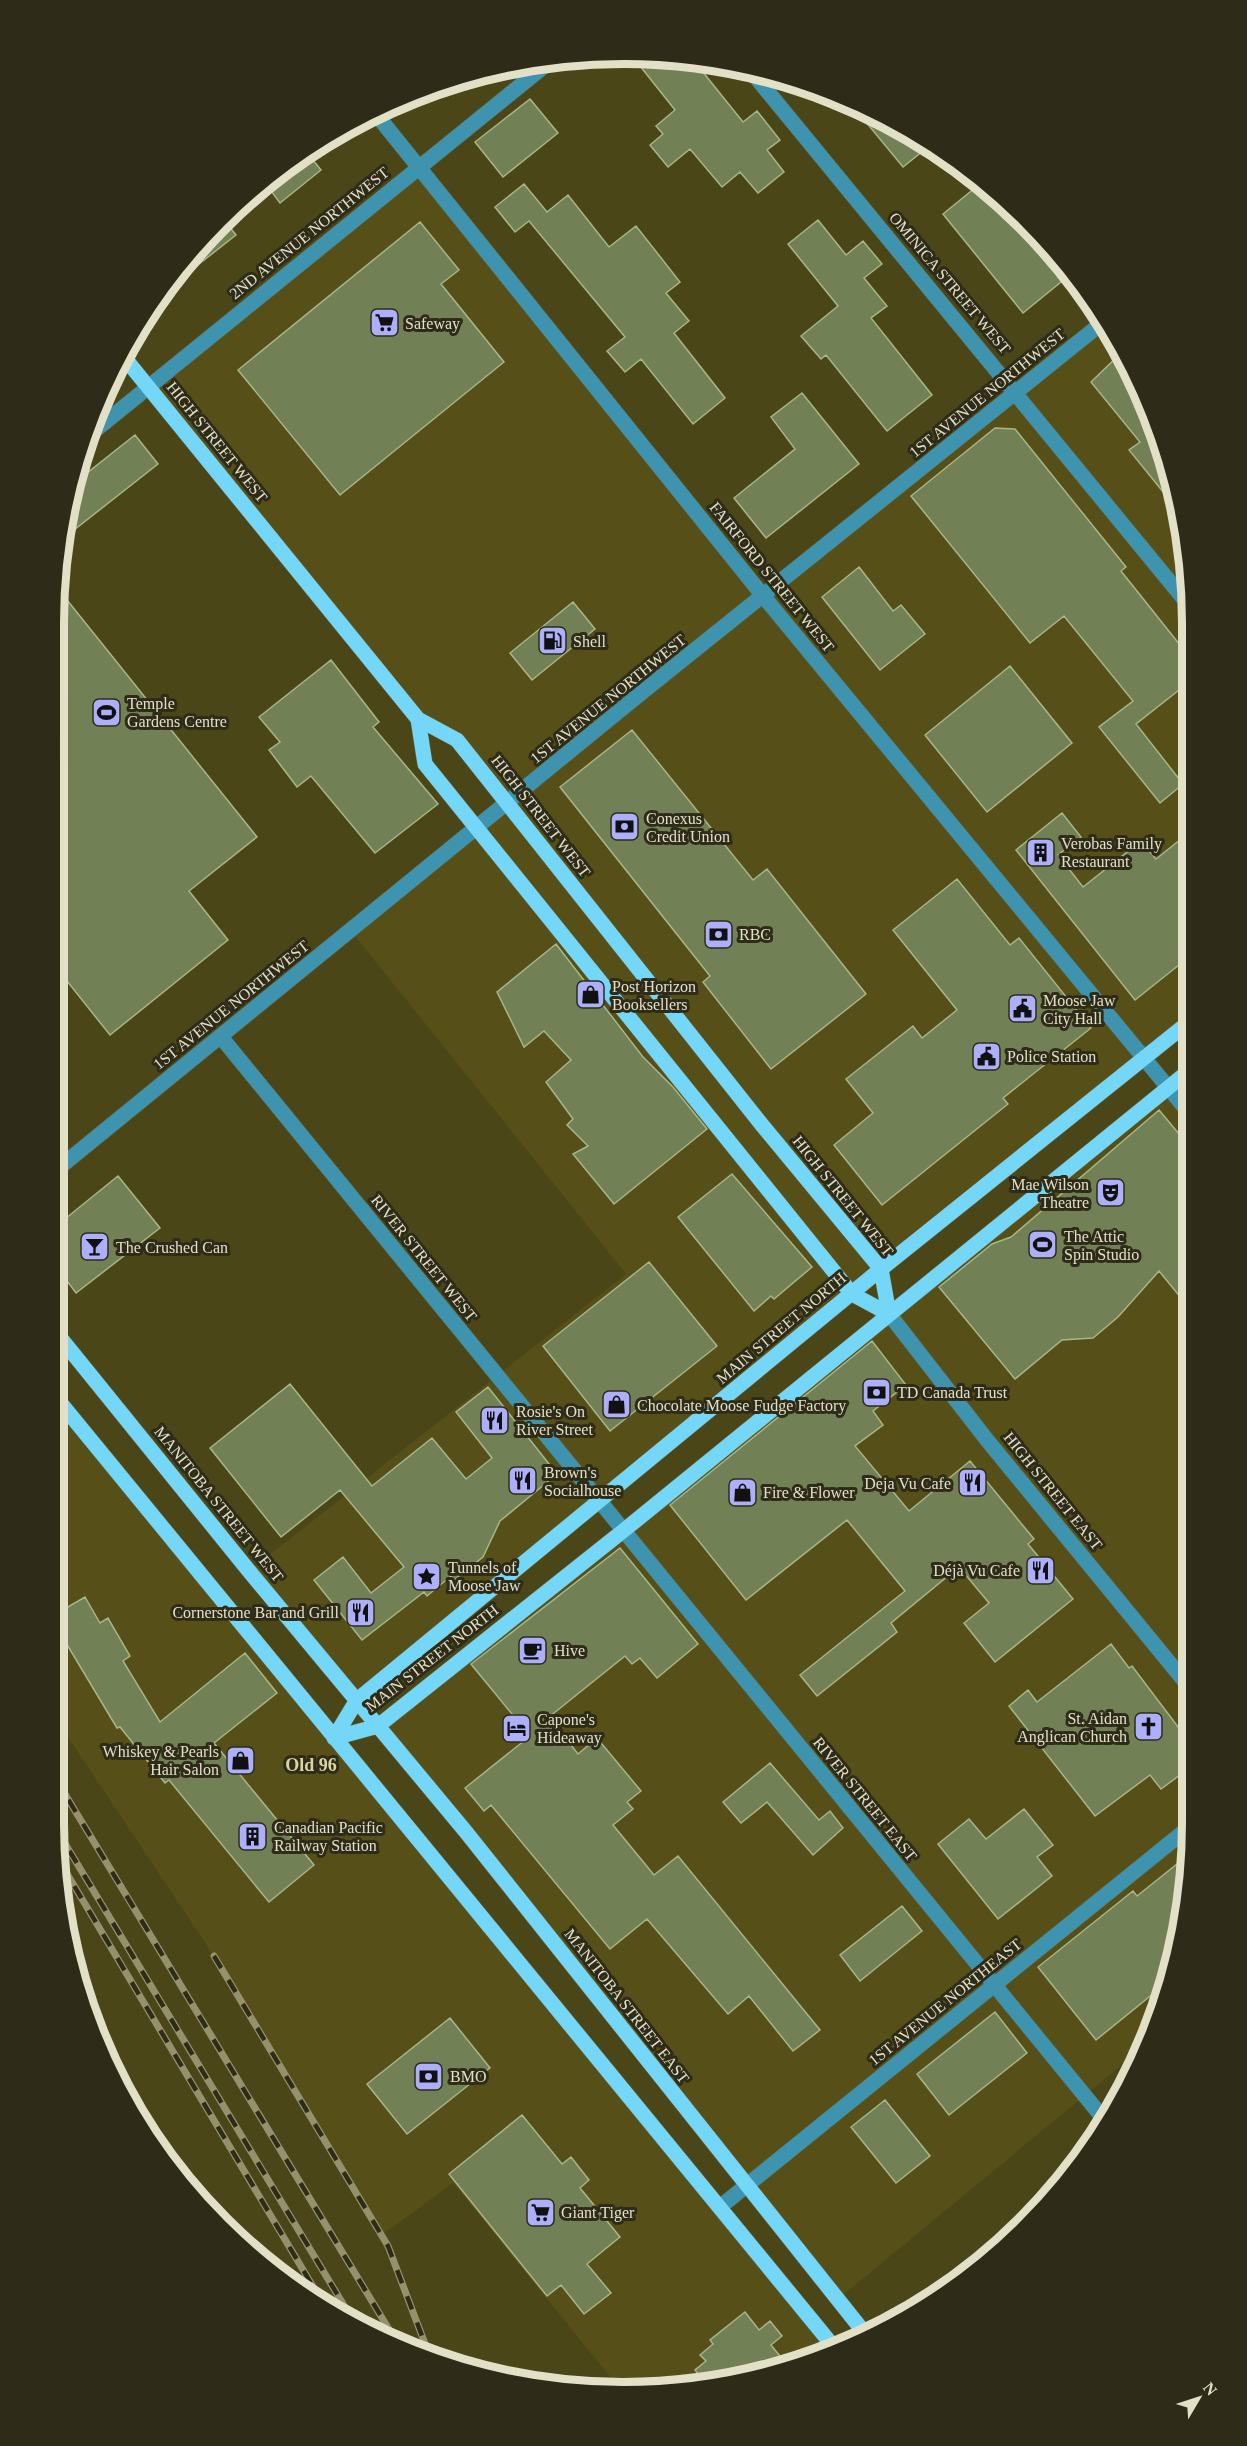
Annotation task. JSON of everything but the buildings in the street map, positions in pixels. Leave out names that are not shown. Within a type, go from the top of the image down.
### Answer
[{"type":"main road","name":"HIGH STREET WEST","points":[[129,363],[418,719],[457,740],[881,1269],[889,1314]]},
{"type":"main road","points":[[418,719],[425,764],[852,1293],[889,1314]]},
{"type":"main road","name":"MAIN STREET NORTH","points":[[334,1738],[357,1700],[881,1269],[1182,1028]]},
{"type":"main road","name":"MAIN STREET NORTH","points":[[334,1738],[378,1726],[623,1531],[1182,1076]]},
{"type":"main road","name":"MANITOBA STREET WEST","points":[[64,1342],[357,1700]]},
{"type":"main road","points":[[64,1407],[830,2342]]},
{"type":"main road","name":"MANITOBA STREET EAST","points":[[357,1700],[466,1832],[861,2328]]},
{"type":"street","name":"2ND AVENUE NORTHWEST","points":[[101,425],[538,71]]},
{"type":"street","name":"OMINICA STREET WEST","points":[[760,82],[1181,595]]},
{"type":"street","name":"FAIRFORD STREET WEST","points":[[381,120],[764,597],[1182,1104]]},
{"type":"street","name":"1ST AVENUE NORTHWEST","points":[[64,1164],[508,804],[640,694],[764,597],[1097,327]]},
{"type":"street","name":"RIVER STREET WEST","points":[[221,1037],[599,1502]]},
{"type":"street","name":"HIGH STREET EAST","points":[[889,1314],[987,1440],[1182,1678]]},
{"type":"street","name":"RIVER STREET EAST","points":[[599,1502],[1100,2114]]},
{"type":"street","name":"1ST AVENUE NORTHEAST","points":[[720,2207],[1182,1833]]},
{"type":"shaded area","points":[[419,167],[764,597],[1097,327],[1125,376],[1153,444],[1172,514],[1178,551],[1182,624],[1182,1028],[357,1700],[249,1571],[626,1274],[351,931],[508,804],[457,740],[418,719],[149,387]]},
{"type":"shaded area","points":[[1182,1076],[1182,1822],[1178,1895],[1163,1967],[1153,2002],[1130,2058],[838,2299],[378,1726]]},
{"type":"shaded area","points":[[64,1407],[830,2342],[803,2352],[733,2371],[696,2377],[614,2381],[453,2183],[382,2235],[214,1956],[64,1731]]},
{"type":"railway","points":[[64,1793],[389,2330]]},
{"type":"railway","points":[[65,1844],[345,2308]]},
{"type":"railway","points":[[67,1874],[313,2287]]},
{"type":"railway","points":[[214,1956],[388,2246],[425,2345]]},
{"type":"place","name":"Safeway","points":[[384,323]]},
{"type":"place","name":"Shell","points":[[552,641]]},
{"type":"place","name":"Temple Gardens Centre","points":[[106,712]]},
{"type":"place","name":"Conexus Credit Union","points":[[625,827]]},
{"type":"place","name":"Verobas Family Restaurant","points":[[1040,852]]},
{"type":"place","name":"RBC","points":[[718,934]]},
{"type":"place","name":"Post Horizon Booksellers","points":[[591,995]]},
{"type":"place","name":"Moose Jaw City Hall","points":[[1022,1009]]},
{"type":"place","name":"Police Station","points":[[986,1056]]},
{"type":"place","name":"Mae Wilson Theatre","points":[[1110,1193]]},
{"type":"place","name":"The Attic Spin Studio","points":[[1043,1245]]},
{"type":"place","name":"The Crushed Can","points":[[95,1247]]},
{"type":"place","name":"TD Canada Trust","points":[[876,1392]]},
{"type":"place","name":"Chocolate Moose Fudge Factory","points":[[616,1405]]},
{"type":"place","name":"Rosie's On River Street","points":[[495,1420]]},
{"type":"place","name":"Brown's Socialhouse","points":[[523,1481]]},
{"type":"place","name":"Deja Vu Cafe","points":[[972,1483]]},
{"type":"place","name":"Fire & Flower","points":[[742,1492]]},
{"type":"place","name":"Déjà Vu Cafe","points":[[1041,1570]]},
{"type":"place","name":"Tunnels of Moose Jaw","points":[[427,1576]]},
{"type":"place","name":"Cornerstone Bar and Grill","points":[[360,1612]]},
{"type":"place","name":"Hive","points":[[533,1650]]},
{"type":"place","name":"St. Aidan Anglican Church","points":[[1148,1727]]},
{"type":"place","name":"Capone's Hideaway","points":[[516,1728]]},
{"type":"place","name":"Whiskey & Pearls Hair Salon","points":[[240,1760]]},
{"type":"place","name":"Canadian Pacific Railway Station","points":[[253,1836]]},
{"type":"place","name":"BMO","points":[[429,2076]]},
{"type":"place","name":"Giant Tiger","points":[[540,2212]]},
{"type":"district","name":"Old 96","points":[[311,1765]]}]
